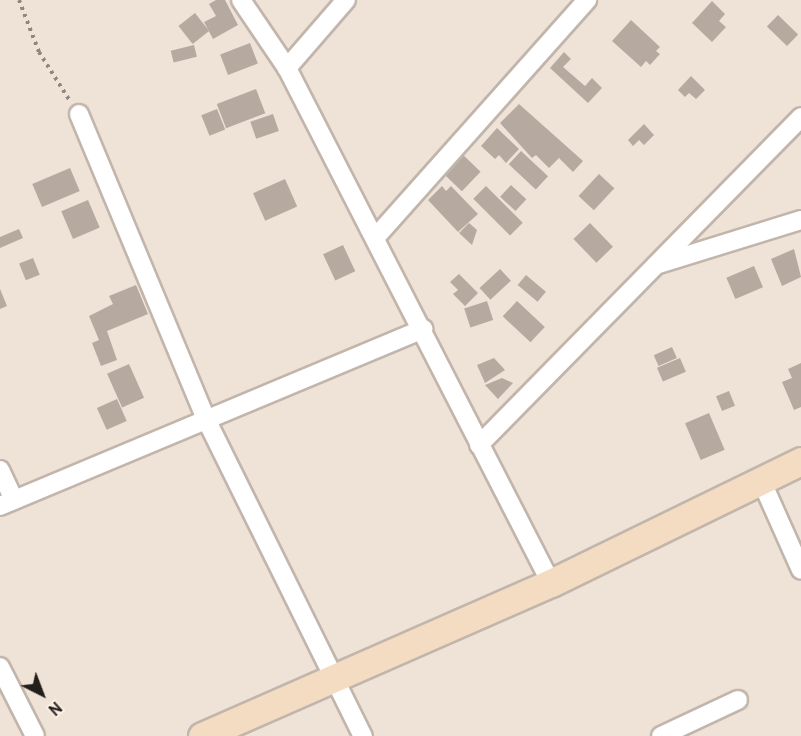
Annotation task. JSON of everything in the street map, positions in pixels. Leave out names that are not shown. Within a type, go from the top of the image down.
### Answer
[{"type":"street","points":[[242,0],[286,68],[423,329],[479,445],[551,583]]},
{"type":"street","points":[[286,68],[346,0]]},
{"type":"street","points":[[375,238],[587,0]]},
{"type":"street","points":[[79,114],[207,421],[363,736]]},
{"type":"street","points":[[479,445],[801,117]]},
{"type":"street","points":[[658,264],[801,220]]},
{"type":"street","points":[[0,470],[7,503],[423,329]]},
{"type":"street","points":[[202,736],[551,583],[801,461]]},
{"type":"street","points":[[761,480],[801,570]]},
{"type":"street","points":[[0,667],[35,736]]},
{"type":"street","points":[[661,736],[738,700]]},
{"type":"path","points":[[19,0],[39,52],[79,114]]},
{"type":"building","points":[[216,0],[225,0],[238,25],[213,39],[204,22],[216,16],[209,4]]},
{"type":"building","points":[[712,1],[725,14],[719,21],[726,27],[712,42],[692,23]]},
{"type":"building","points":[[195,13],[209,31],[193,44],[178,26]]},
{"type":"building","points":[[778,15],[798,34],[787,46],[767,27]]},
{"type":"building","points":[[631,20],[660,47],[656,51],[660,54],[650,65],[646,61],[641,67],[612,41]]},
{"type":"building","points":[[250,43],[258,64],[228,75],[220,54]]},
{"type":"building","points":[[194,45],[197,57],[174,62],[171,51]]},
{"type":"building","points":[[564,52],[571,59],[563,67],[585,86],[592,78],[602,88],[588,103],[550,68]]},
{"type":"building","points":[[691,76],[705,90],[696,99],[689,93],[685,97],[678,90]]},
{"type":"building","points":[[256,89],[265,113],[226,128],[217,104]]},
{"type":"building","points":[[519,104],[583,161],[573,172],[559,158],[549,168],[536,155],[532,158],[500,123]]},
{"type":"building","points":[[217,109],[225,129],[209,136],[201,115]]},
{"type":"building","points":[[273,114],[279,131],[256,139],[250,122]]},
{"type":"building","points":[[644,124],[654,135],[644,145],[639,140],[633,146],[628,140]]},
{"type":"building","points":[[497,128],[519,149],[506,163],[499,155],[495,159],[481,146]]},
{"type":"building","points":[[459,151],[481,172],[462,191],[440,170]]},
{"type":"building","points":[[521,151],[548,176],[536,189],[509,164]]},
{"type":"building","points":[[70,168],[80,191],[42,207],[32,184]]},
{"type":"building","points":[[599,174],[614,188],[594,210],[579,196]]},
{"type":"building","points":[[285,179],[297,206],[265,221],[253,193]]},
{"type":"building","points":[[511,185],[526,199],[515,211],[500,197]]},
{"type":"building","points":[[442,186],[446,191],[451,186],[478,214],[458,232],[428,200]]},
{"type":"building","points":[[486,186],[523,223],[510,235],[473,199]]},
{"type":"building","points":[[88,200],[100,228],[73,239],[61,211]]},
{"type":"building","points":[[469,223],[477,230],[472,245],[459,233]]},
{"type":"building","points":[[590,223],[613,247],[596,263],[573,239]]},
{"type":"building","points":[[19,229],[23,238],[0,248],[0,237]]},
{"type":"building","points":[[343,245],[355,271],[335,281],[323,254]]},
{"type":"building","points":[[794,249],[801,277],[782,286],[771,259]]},
{"type":"building","points":[[33,258],[40,275],[26,280],[19,264]]},
{"type":"building","points":[[754,266],[763,287],[735,299],[726,278]]},
{"type":"building","points":[[500,269],[511,281],[490,300],[480,288]]},
{"type":"building","points":[[459,274],[478,293],[465,306],[453,294],[458,290],[450,282]]},
{"type":"building","points":[[526,275],[546,292],[538,302],[518,285]]},
{"type":"building","points":[[136,285],[148,314],[107,331],[117,360],[101,366],[92,343],[99,340],[89,316],[113,304],[109,296]]},
{"type":"building","points":[[0,289],[7,306],[0,309]]},
{"type":"building","points":[[487,301],[493,320],[470,327],[464,308]]},
{"type":"building","points":[[517,301],[545,327],[530,342],[503,316]]},
{"type":"building","points":[[672,347],[677,358],[659,366],[654,355]]},
{"type":"building","points":[[494,358],[505,370],[485,383],[477,365]]},
{"type":"building","points":[[680,358],[686,372],[663,382],[657,368]]},
{"type":"building","points":[[801,363],[801,407],[794,410],[782,382],[792,378],[788,369]]},
{"type":"building","points":[[129,364],[144,398],[122,408],[107,374]]},
{"type":"building","points":[[502,378],[513,383],[498,399],[485,385]]},
{"type":"building","points":[[729,391],[735,406],[722,411],[716,396]]},
{"type":"building","points":[[117,399],[127,421],[107,430],[97,408]]},
{"type":"building","points":[[709,413],[725,450],[701,460],[685,423]]}]
